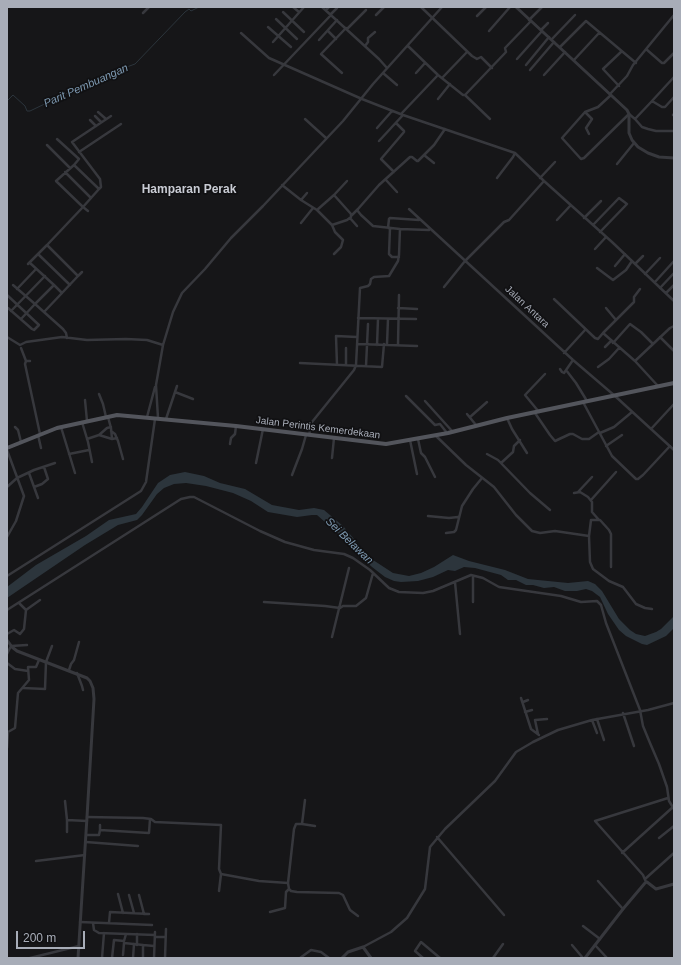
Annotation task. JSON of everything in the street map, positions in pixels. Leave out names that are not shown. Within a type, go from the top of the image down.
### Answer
[{"type":"main road","name":"Jalan Perintis Kemerdekaan","points":[[7,449],[39,434],[61,427],[117,415],[236,426],[382,444],[453,432],[507,418],[674,383]]},
{"type":"street","points":[[143,13],[149,7]]},
{"type":"street","points":[[293,7],[299,12]]},
{"type":"street","points":[[273,42],[304,7]]},
{"type":"street","points":[[322,7],[386,65],[387,68]]},
{"type":"street","points":[[326,10],[329,7]]},
{"type":"street","points":[[376,15],[384,7]]},
{"type":"street","points":[[421,7],[467,52],[476,59],[481,57],[492,68]]},
{"type":"street","points":[[147,417],[156,385],[163,345],[172,312],[182,293],[205,269],[221,248],[362,99],[387,68],[442,7]]},
{"type":"street","points":[[477,16],[486,7]]},
{"type":"street","points":[[489,31],[510,7]]},
{"type":"street","points":[[516,7],[627,110],[642,127],[648,130],[674,131]]},
{"type":"street","points":[[465,95],[506,52],[505,48],[542,7]]},
{"type":"street","points":[[274,75],[337,8]]},
{"type":"street","points":[[342,73],[321,54],[366,10]]},
{"type":"street","points":[[283,12],[304,32]]},
{"type":"street","points":[[526,64],[576,15]]},
{"type":"street","points":[[629,114],[583,159],[571,149],[562,138],[585,112],[598,107],[618,86],[674,15]]},
{"type":"street","points":[[276,20],[297,38]]},
{"type":"street","points":[[319,40],[337,20]]},
{"type":"street","points":[[560,47],[586,21],[636,63]]},
{"type":"street","points":[[517,59],[548,23]]},
{"type":"street","points":[[268,27],[291,47]]},
{"type":"street","points":[[328,31],[336,38]]},
{"type":"street","points":[[365,46],[368,42],[368,38],[375,32]]},
{"type":"street","points":[[241,33],[269,58],[284,63],[362,99],[402,115],[515,153],[570,206],[625,254],[674,301]]},
{"type":"street","points":[[574,60],[599,33]]},
{"type":"street","points":[[530,70],[552,39]]},
{"type":"street","points":[[408,46],[438,75],[443,77],[463,95],[465,95],[490,119]]},
{"type":"street","points":[[646,49],[662,63],[664,63],[674,53]]},
{"type":"street","points":[[618,86],[604,69],[622,51]]},
{"type":"street","points":[[443,77],[467,52]]},
{"type":"street","points":[[544,75],[565,52]]},
{"type":"street","points":[[416,73],[425,63]]},
{"type":"street","points":[[383,73],[397,85]]},
{"type":"street","points":[[379,141],[438,75]]},
{"type":"street","points":[[635,119],[674,77]]},
{"type":"street","points":[[438,99],[450,84]]},
{"type":"street","points":[[652,101],[662,107],[665,107],[674,97]]},
{"type":"street","points":[[376,128],[392,111]]},
{"type":"street","points":[[98,112],[106,119]]},
{"type":"street","points":[[585,112],[592,119],[586,128],[589,134]]},
{"type":"street","points":[[629,114],[629,133],[634,143],[641,149],[656,156],[674,158]]},
{"type":"street","points":[[95,116],[101,122]]},
{"type":"street","points":[[62,293],[29,263],[101,187],[100,179],[72,142],[111,116]]},
{"type":"street","points":[[305,119],[326,138]]},
{"type":"street","points":[[90,120],[96,126]]},
{"type":"street","points":[[394,172],[381,159],[404,132],[404,130],[396,123]]},
{"type":"street","points":[[79,152],[121,124]]},
{"type":"street","points":[[332,225],[351,217],[379,185],[410,157],[418,161],[445,129]]},
{"type":"street","points":[[56,139],[79,159]]},
{"type":"street","points":[[617,164],[634,143]]},
{"type":"street","points":[[47,145],[70,168]]},
{"type":"street","points":[[497,178],[515,153]]},
{"type":"street","points":[[424,155],[434,163]]},
{"type":"street","points":[[82,157],[56,181],[88,211]]},
{"type":"street","points":[[540,178],[555,162]]},
{"type":"street","points":[[74,165],[99,189]]},
{"type":"street","points":[[65,172],[91,198]]},
{"type":"street","points":[[386,180],[397,192]]},
{"type":"street","points":[[317,210],[347,181]]},
{"type":"street","points":[[444,287],[466,261],[504,222],[509,220],[544,181]]},
{"type":"street","points":[[282,185],[317,210],[332,225],[335,232],[344,240],[341,247],[334,254]]},
{"type":"street","points":[[301,200],[307,193]]},
{"type":"street","points":[[334,195],[357,226]]},
{"type":"street","points":[[593,226],[619,198],[627,204],[600,232]]},
{"type":"street","points":[[584,218],[601,201]]},
{"type":"street","points":[[557,220],[570,206]]},
{"type":"street","points":[[301,223],[313,208]]},
{"type":"street","name":"Jalan Antara","points":[[409,209],[419,220],[466,261],[564,353],[615,396],[674,450]]},
{"type":"street","points":[[357,210],[364,219],[373,226],[430,230]]},
{"type":"street","points":[[399,257],[392,257],[389,254],[389,219],[419,220]]},
{"type":"street","points":[[292,475],[312,422],[354,370],[356,365],[358,344],[357,337],[360,288],[368,286],[371,279],[374,277],[390,276],[399,257],[400,229]]},
{"type":"street","points":[[594,249],[606,237]]},
{"type":"street","points":[[46,245],[78,276]]},
{"type":"street","points":[[38,254],[70,285]]},
{"type":"street","points":[[615,266],[625,254]]},
{"type":"street","points":[[635,264],[643,256]]},
{"type":"street","points":[[645,274],[660,258]]},
{"type":"street","points":[[597,268],[613,280],[626,270],[632,261]]},
{"type":"street","points":[[655,282],[674,261]]},
{"type":"street","points":[[17,288],[36,268]]},
{"type":"street","points":[[44,312],[82,272]]},
{"type":"street","points":[[660,288],[674,273]]},
{"type":"street","points":[[11,311],[45,276]]},
{"type":"street","points":[[13,285],[63,329],[66,333],[66,338]]},
{"type":"street","points":[[21,320],[54,285]]},
{"type":"street","points":[[666,293],[674,285]]},
{"type":"street","points":[[554,299],[596,339],[633,303],[634,297],[640,289]]},
{"type":"street","points":[[7,295],[39,325],[33,330],[8,308]]},
{"type":"street","points":[[398,345],[399,295]]},
{"type":"street","points":[[398,308],[417,309]]},
{"type":"street","points":[[606,308],[616,320]]},
{"type":"street","points":[[358,318],[416,319]]},
{"type":"street","points":[[376,345],[378,319]]},
{"type":"street","points":[[300,363],[383,366],[388,319]]},
{"type":"street","points":[[366,366],[368,324]]},
{"type":"street","points":[[605,347],[630,324],[653,344]]},
{"type":"street","points":[[635,361],[674,326]]},
{"type":"street","points":[[564,353],[585,330]]},
{"type":"street","points":[[603,333],[635,361],[658,386]]},
{"type":"street","points":[[337,365],[336,336],[357,337]]},
{"type":"street","points":[[7,337],[16,344],[20,345],[32,341],[66,338],[87,340],[147,340],[163,345]]},
{"type":"street","points":[[660,337],[674,351]]},
{"type":"street","points":[[358,344],[417,346]]},
{"type":"street","points":[[21,348],[26,362],[25,364],[41,448]]},
{"type":"street","points":[[346,348],[346,364]]},
{"type":"street","points":[[598,367],[609,359],[619,348]]},
{"type":"street","points":[[560,369],[563,373],[573,360]]},
{"type":"street","points":[[26,362],[30,361]]},
{"type":"street","points":[[566,370],[576,382],[606,446],[614,458],[638,479],[670,446]]},
{"type":"street","points":[[544,374],[525,395],[555,441],[570,434],[582,439],[589,439],[614,427],[632,412]]},
{"type":"street","points":[[7,576],[140,492],[146,482],[156,418],[156,385]]},
{"type":"street","points":[[166,419],[177,386]]},
{"type":"street","points":[[175,392],[193,399]]},
{"type":"street","points":[[99,394],[111,427],[112,439]]},
{"type":"street","points":[[406,396],[435,425],[440,424],[448,433]]},
{"type":"street","points":[[85,400],[87,421]]},
{"type":"street","points":[[425,401],[453,432]]},
{"type":"street","points":[[470,417],[487,402]]},
{"type":"street","points":[[651,429],[674,404]]},
{"type":"street","points":[[467,414],[476,425]]},
{"type":"street","points":[[507,418],[527,453]]},
{"type":"street","points":[[82,422],[92,462]]},
{"type":"street","points":[[230,444],[231,438],[235,434],[236,426]]},
{"type":"street","points":[[15,427],[18,430],[21,442]]},
{"type":"street","points":[[61,427],[76,473]]},
{"type":"street","points":[[87,440],[99,435],[107,428],[111,427]]},
{"type":"street","points":[[256,463],[263,429]]},
{"type":"street","points":[[111,431],[117,438],[123,459]]},
{"type":"street","points":[[99,435],[112,439],[117,438]]},
{"type":"street","points":[[434,435],[466,465],[494,487],[516,515],[532,531],[540,533],[555,531],[589,536]]},
{"type":"street","points":[[606,446],[622,435]]},
{"type":"street","points":[[332,458],[334,437]]},
{"type":"street","points":[[418,439],[421,453],[425,457],[435,477]]},
{"type":"street","points":[[410,440],[417,474]]},
{"type":"street","points":[[501,463],[513,452],[514,446],[520,440]]},
{"type":"street","points":[[7,449],[23,493],[23,503],[16,521],[7,537]]},
{"type":"street","points":[[69,454],[89,450]]},
{"type":"street","points":[[487,454],[501,463],[530,493],[550,510]]},
{"type":"street","points":[[7,487],[17,478],[55,463]]},
{"type":"street","points":[[34,487],[42,484],[48,479],[44,467]]},
{"type":"street","points":[[591,500],[616,472]]},
{"type":"street","points":[[29,473],[38,498]]},
{"type":"street","points":[[574,493],[578,492],[592,477]]},
{"type":"street","points":[[446,533],[454,532],[456,530],[458,517],[462,506],[482,478]]},
{"type":"street","points":[[578,492],[586,495],[591,500],[592,512],[611,532],[611,567]]},
{"type":"street","points":[[7,610],[181,499],[190,496],[285,542],[314,550],[344,554],[353,558],[373,573],[389,588],[399,592],[423,593],[433,591],[467,576],[472,576],[483,578],[499,586],[561,596],[581,602],[592,601],[599,603],[602,606],[606,623],[640,710],[647,735],[660,764],[667,787],[669,802],[673,808],[622,853]]},
{"type":"street","points":[[428,516],[449,518],[458,517]]},
{"type":"street","points":[[600,520],[591,520],[589,536],[590,562],[593,569],[609,582],[623,587],[636,604],[652,609]]},
{"type":"street","points":[[332,637],[349,568]]},
{"type":"street","points":[[264,602],[340,608],[343,606],[358,606],[366,598],[373,573]]},
{"type":"street","points":[[472,576],[474,578],[473,602]]},
{"type":"street","points":[[454,582],[460,634]]},
{"type":"street","points":[[7,634],[14,630],[19,634],[22,634],[26,610],[40,600]]},
{"type":"street","points":[[19,603],[26,610]]},
{"type":"street","points":[[7,640],[17,651],[77,673],[90,680],[93,692],[86,842],[78,958]]},
{"type":"street","points":[[69,670],[70,664],[74,660],[79,642]]},
{"type":"street","points":[[11,646],[27,645]]},
{"type":"street","points":[[7,654],[11,646]]},
{"type":"street","points":[[22,688],[45,689],[46,662],[52,646]]},
{"type":"street","points":[[7,748],[8,732],[15,728],[18,693],[29,680],[28,667],[36,667],[39,660]]},
{"type":"street","points":[[7,663],[17,670],[28,671]]},
{"type":"street","points":[[77,673],[83,690]]},
{"type":"street","points":[[521,698],[531,729],[539,736]]},
{"type":"street","points":[[523,702],[528,700]]},
{"type":"street","points":[[342,958],[348,952],[363,947],[391,932],[407,918],[425,889],[429,848],[437,837],[495,781],[516,752],[539,736],[558,730],[592,720],[674,703]]},
{"type":"street","points":[[525,712],[532,710]]},
{"type":"street","points":[[623,713],[634,746]]},
{"type":"street","points":[[539,736],[535,720],[547,719]]},
{"type":"street","points":[[597,719],[604,740]]},
{"type":"street","points":[[592,720],[597,733]]},
{"type":"street","points":[[668,798],[595,821],[646,880],[656,889],[674,884]]},
{"type":"street","points":[[302,824],[305,800]]},
{"type":"street","points":[[65,801],[67,832]]},
{"type":"street","points":[[100,830],[149,833],[150,819]]},
{"type":"street","points":[[67,820],[150,819],[155,822],[221,825],[219,869],[221,874],[219,891]]},
{"type":"street","points":[[270,912],[285,908],[286,892],[289,889],[288,883],[294,829],[296,824],[315,826]]},
{"type":"street","points":[[86,835],[99,835],[100,825]]},
{"type":"street","points":[[659,838],[674,826]]},
{"type":"street","points":[[437,837],[504,915]]},
{"type":"street","points":[[86,842],[138,846]]},
{"type":"street","points":[[572,945],[584,958],[600,940],[646,880],[674,853]]},
{"type":"street","points":[[36,861],[85,855]]},
{"type":"street","points":[[221,874],[264,882],[288,883]]},
{"type":"street","points":[[598,881],[623,909]]},
{"type":"street","points":[[289,889],[297,892],[339,893],[343,895],[350,910],[358,916]]},
{"type":"street","points":[[118,894],[123,913]]},
{"type":"street","points":[[139,894],[144,914]]},
{"type":"street","points":[[129,895],[134,913]]},
{"type":"street","points":[[109,923],[110,912],[149,914]]},
{"type":"street","points":[[80,922],[152,925]]},
{"type":"street","points":[[92,923],[94,930],[99,933],[155,934],[165,937]]},
{"type":"street","points":[[583,926],[600,940]]},
{"type":"street","points":[[165,958],[166,929]]},
{"type":"street","points":[[102,958],[104,933]]},
{"type":"street","points":[[124,955],[124,942],[126,934]]},
{"type":"street","points":[[133,958],[137,934]]},
{"type":"street","points":[[154,958],[155,934]]},
{"type":"street","points":[[112,958],[114,940],[154,946]]},
{"type":"street","points":[[422,958],[415,951],[421,942],[440,958]]},
{"type":"street","points":[[493,958],[503,944]]},
{"type":"street","points":[[143,945],[143,958]]},
{"type":"street","points":[[595,945],[608,958]]},
{"type":"street","points":[[30,958],[79,946]]},
{"type":"street","points":[[363,947],[371,958]]},
{"type":"street","points":[[300,958],[311,950],[321,952],[328,958]]},
{"type":"water","name":"Sei Belawan","points":[[185,472],[204,476],[220,483],[245,489],[272,505],[299,510],[314,508],[324,510],[343,526],[370,558],[393,573],[409,576],[421,573],[453,555],[469,561],[505,570],[528,579],[568,583],[588,581],[595,584],[602,591],[619,619],[636,634],[645,636],[656,632],[674,616],[674,628],[666,636],[647,645],[642,644],[626,636],[619,630],[608,614],[600,597],[592,591],[586,589],[565,591],[554,587],[544,588],[526,585],[516,580],[508,580],[501,575],[475,568],[464,567],[455,571],[448,570],[433,577],[418,581],[394,581],[385,577],[372,567],[356,552],[352,546],[317,515],[297,517],[268,512],[251,501],[233,493],[206,486],[186,483],[174,484],[164,488],[157,494],[137,520],[118,525],[85,545],[7,598],[7,587],[36,565],[86,536],[109,520],[136,514],[158,483],[170,475]]},
{"type":"waterway","name":"Parit Pembuangan","points":[[7,101],[13,95],[25,106],[27,111],[30,111],[105,75],[135,64],[185,12],[189,9],[191,11],[199,7]]},
{"type":"district","name":"Hamparan Perak","points":[[189,190]]}]
